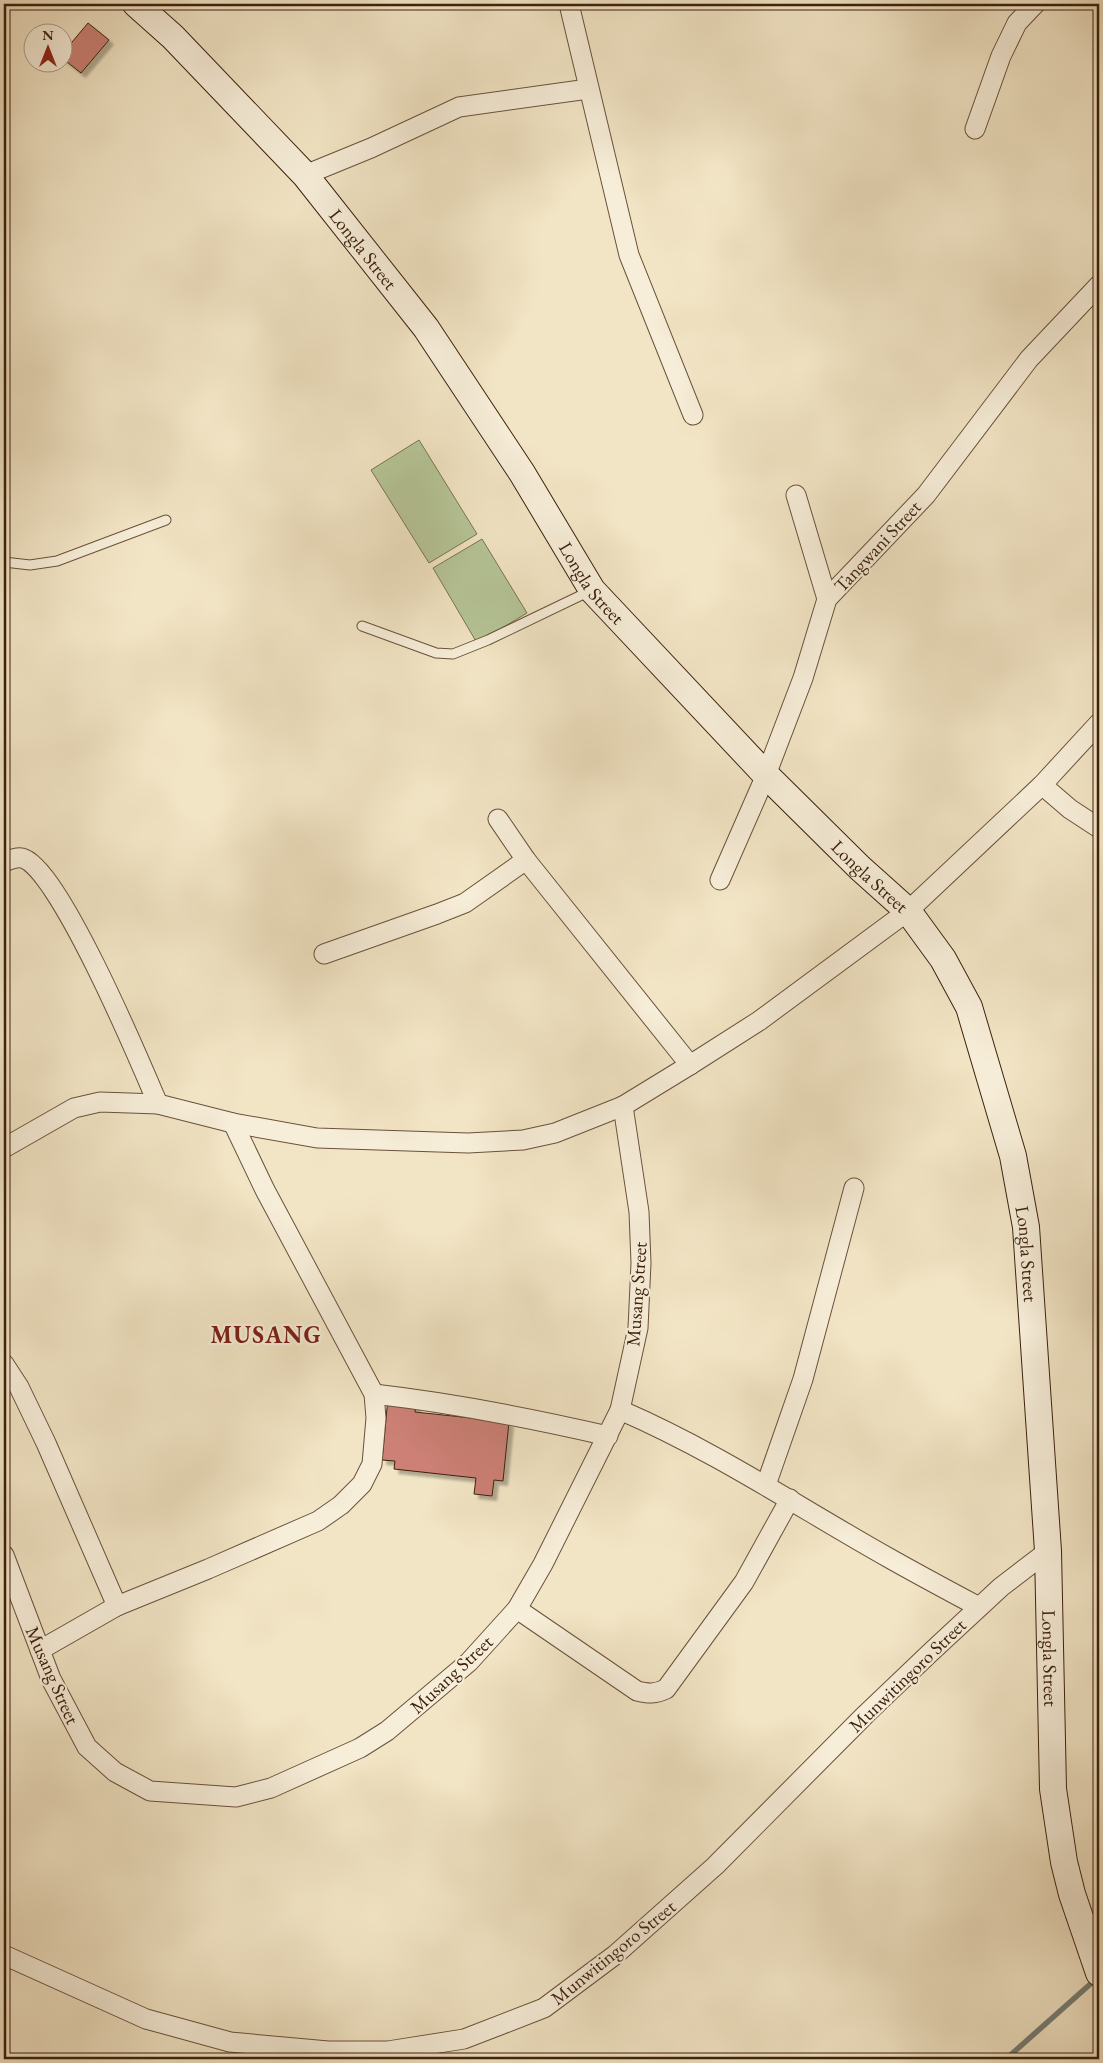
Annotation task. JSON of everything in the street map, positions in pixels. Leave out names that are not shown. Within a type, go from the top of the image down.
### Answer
[{"type":"main road","name":"Longla Street","points":[[136,4],[173,37],[305,175],[426,328],[522,473],[592,590],[766,775],[860,868],[908,911],[943,959],[969,1007],[1012,1156],[1026,1227],[1048,1551],[1053,1789],[1064,1862],[1072,1894],[1099,1973]]},
{"type":"street","points":[[569,4],[629,255],[693,415]]},
{"type":"street","points":[[975,129],[1001,56],[1017,23],[1035,4]]},
{"type":"street","points":[[305,175],[371,148],[444,112],[459,107],[588,89]]},
{"type":"street","name":"Tangwani Street","points":[[720,880],[766,775],[803,678],[827,599],[926,495],[1029,359],[1099,285]]},
{"type":"street","points":[[796,495],[827,599]]},
{"type":"street","points":[[4,1148],[74,1108],[100,1102],[158,1104],[234,1123],[316,1138],[468,1143],[523,1140],[555,1133],[623,1106],[690,1065],[759,1021],[908,911],[1042,785],[1099,723]]},
{"type":"street","points":[[1042,785],[1070,809],[1099,828]]},
{"type":"street","points":[[498,819],[526,860],[690,1065]]},
{"type":"street","points":[[4,862],[16,858],[26,860],[35,866],[57,894],[106,987],[158,1104]]},
{"type":"street","points":[[324,954],[437,914],[465,902],[526,860]]},
{"type":"street","name":"Musang Street","points":[[4,1555],[51,1678],[87,1747],[115,1772],[150,1791],[236,1797],[271,1788],[360,1748],[387,1731],[468,1662],[517,1609],[543,1564],[620,1410],[638,1328],[641,1263],[639,1212],[623,1106]]},
{"type":"street","points":[[40,1650],[117,1606],[318,1521],[341,1505],[362,1484],[372,1464],[376,1418],[374,1394],[265,1190],[234,1123]]},
{"type":"street","points":[[766,1485],[803,1379],[854,1188]]},
{"type":"street","points":[[4,1364],[19,1387],[46,1443],[117,1606]]},
{"type":"street","points":[[374,1394],[480,1408],[608,1436]]},
{"type":"street","points":[[620,1410],[658,1427],[766,1485],[889,1558],[979,1607]]},
{"type":"street","points":[[517,1609],[637,1691],[650,1694],[659,1692],[666,1689],[744,1582],[790,1499]]},
{"type":"street","name":"Munwitingoro Street","points":[[4,1955],[146,2019],[230,2042],[328,2051],[388,2051],[464,2039],[544,2008],[615,1955],[715,1866],[866,1714],[979,1607],[1001,1587],[1048,1551]]},
{"type":"lane","points":[[4,562],[30,565],[57,561],[166,520]]},
{"type":"lane","points":[[362,626],[436,653],[453,654],[488,640],[592,590]]},
{"type":"green space","points":[[419,440],[477,534],[429,563],[371,470]]},
{"type":"green space","points":[[482,539],[527,613],[477,643],[433,568]]},
{"type":"building","points":[[88,23],[109,40],[81,73],[72,66],[72,42]]},
{"type":"building","points":[[388,1398],[417,1401],[415,1412],[509,1422],[503,1481],[494,1480],[492,1496],[474,1494],[476,1478],[394,1469],[395,1461],[382,1460]]},
{"type":"waterway","points":[[1006,2059],[1096,1979]]},
{"type":"district","name":"MUSANG","points":[[266,1335]]}]
